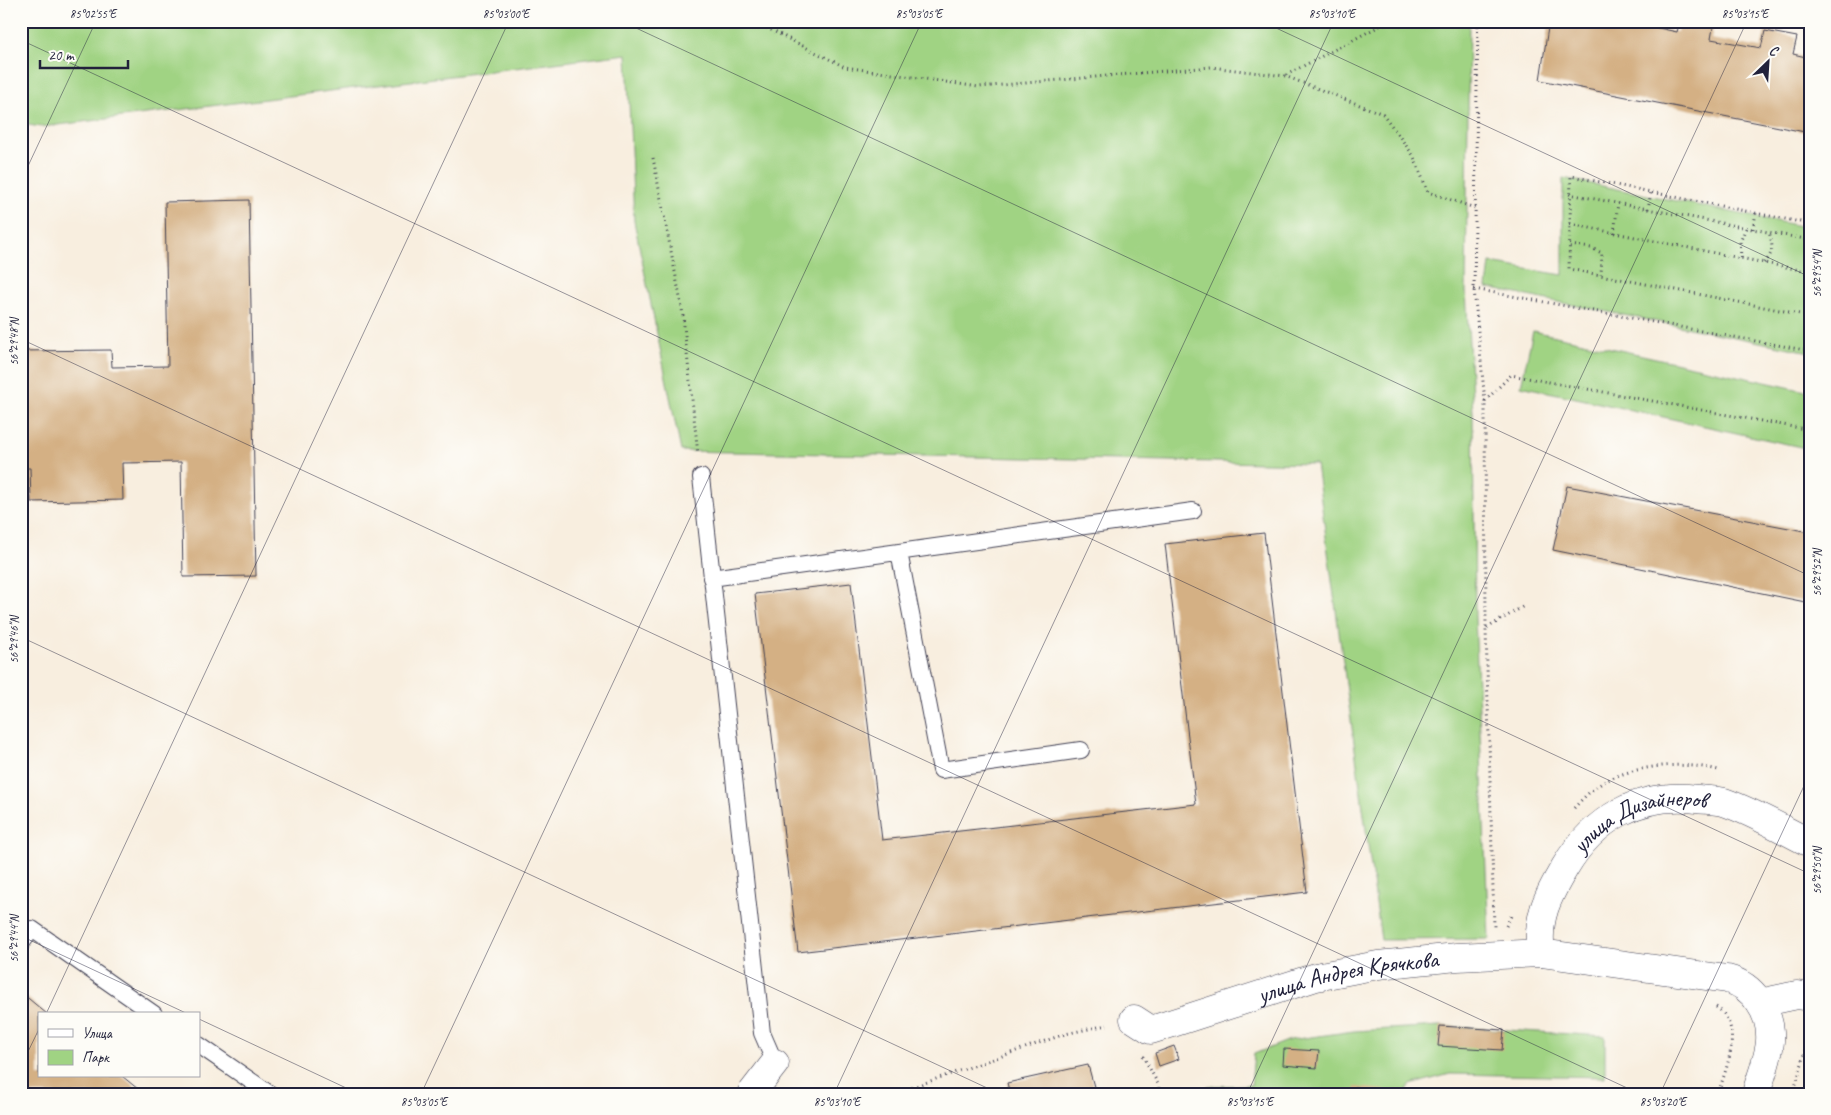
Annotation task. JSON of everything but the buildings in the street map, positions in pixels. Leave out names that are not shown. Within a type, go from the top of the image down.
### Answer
[{"type":"street","name":"улица Дизайнеров","points":[[1541,953],[1538,934],[1543,912],[1568,862],[1590,833],[1614,815],[1640,802],[1679,796],[1722,802],[1810,843]]},
{"type":"street","name":"улица Андрея Крячкова","points":[[1142,1025],[1316,977],[1378,964],[1457,957],[1541,953],[1740,982],[1750,990],[1760,1003]]},
{"type":"street","points":[[1756,1094],[1770,1041],[1767,1019],[1760,1003],[1797,995],[1810,998]]},
{"type":"street","points":[[751,1094],[774,1064]]},
{"type":"lane","points":[[700,478],[762,1033],[774,1064]]},
{"type":"lane","points":[[711,578],[1193,511]]},
{"type":"lane","points":[[900,552],[942,770],[1081,750]]},
{"type":"lane","points":[[21,944],[32,929],[151,1012]]},
{"type":"lane","points":[[200,1046],[270,1094]]},
{"type":"path","points":[[753,21],[845,67],[978,87],[1211,67],[1285,76],[1383,114],[1413,155],[1428,192],[1475,208]]},
{"type":"path","points":[[1285,76],[1389,21]]},
{"type":"path","points":[[1478,21],[1474,289],[1485,402],[1486,629],[1494,928]]},
{"type":"path","points":[[653,158],[682,308],[700,478]]},
{"type":"path","points":[[1810,224],[1571,176],[1569,194],[1569,269],[1810,316]]},
{"type":"path","points":[[1648,209],[1651,192]]},
{"type":"path","points":[[1569,194],[1810,240]]},
{"type":"path","points":[[1614,233],[1618,203]]},
{"type":"path","points":[[1753,229],[1756,213]]},
{"type":"path","points":[[1570,224],[1810,272]]},
{"type":"path","points":[[1741,258],[1740,242],[1746,228]]},
{"type":"path","points":[[1764,263],[1770,257],[1773,248],[1769,232]]},
{"type":"path","points":[[1570,246],[1591,248],[1602,253],[1602,275]]},
{"type":"path","points":[[1474,289],[1810,351]]},
{"type":"path","points":[[1485,402],[1510,375],[1810,430]]},
{"type":"path","points":[[1486,629],[1524,606]]},
{"type":"path","points":[[893,1094],[1065,1034],[1142,1025],[1143,1058],[1158,1084],[1160,1094]]},
{"type":"path","points":[[1793,1094],[1810,1037]]},
{"type":"path","points":[[1718,1094],[1729,1057]]},
{"type":"green space","points":[[21,21],[1469,21],[1466,291],[1473,413],[1475,617],[1489,939],[1381,940],[1316,464],[681,451],[634,221],[627,54],[42,127],[21,124]]},
{"type":"green space","points":[[1563,178],[1810,228],[1810,352],[1487,288],[1490,263],[1563,275]]},
{"type":"green space","points":[[1533,331],[1810,392],[1810,449],[1521,386]]},
{"type":"green space","points":[[1440,1026],[1605,1036],[1605,1077],[1450,1074],[1410,1085],[1405,1094],[1199,1094],[1208,1086],[1251,1085],[1254,1054],[1290,1040],[1354,1031]]}]
